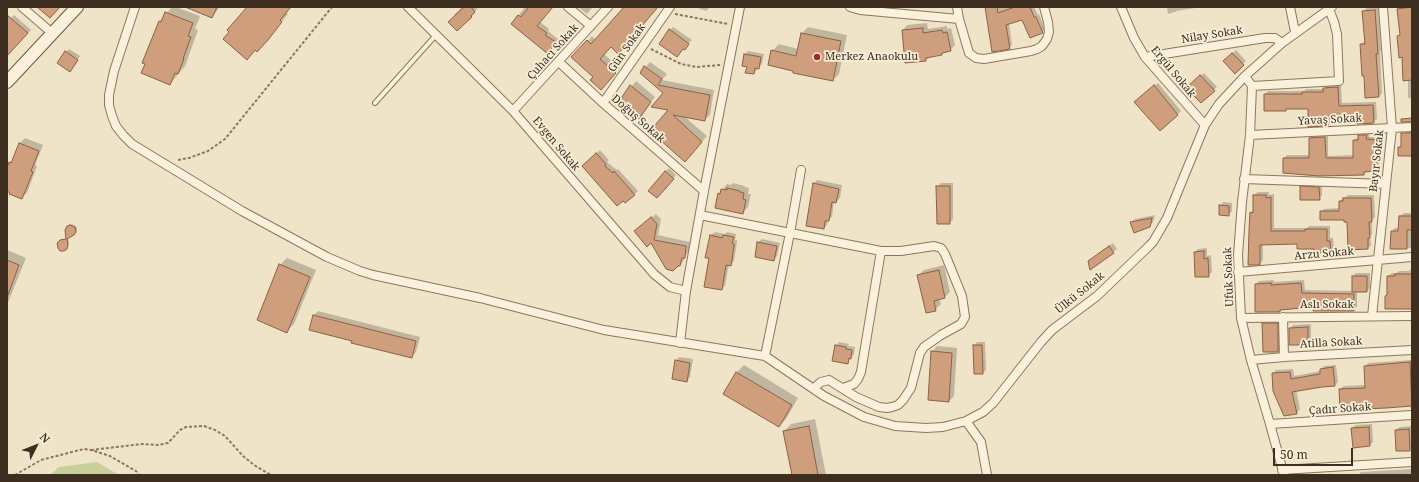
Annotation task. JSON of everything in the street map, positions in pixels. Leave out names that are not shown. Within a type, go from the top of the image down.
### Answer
[{"type":"main road","points":[[7,82],[76,7]]},
{"type":"street","points":[[22,7],[52,33]]},
{"type":"street","points":[[135,7],[111,84],[109,105],[116,126],[123,135],[132,144],[160,162],[242,211],[327,257],[360,271],[387,279],[480,298],[604,330],[765,356],[801,170]]},
{"type":"street","name":"Evgen Sokak","points":[[408,7],[513,111],[654,274],[670,286],[686,291]]},
{"type":"street","points":[[568,7],[591,26]]},
{"type":"street","name":"Çuhacı Sokak","points":[[513,111],[608,7]]},
{"type":"street","points":[[680,343],[686,291],[740,7]]},
{"type":"street","points":[[850,7],[959,19]]},
{"type":"street","points":[[957,7],[969,52],[976,58],[991,58],[1031,51],[1042,46],[1047,39],[1049,32],[1044,7]]},
{"type":"street","name":"Ergül Sokak","points":[[1120,7],[1134,38],[1145,57],[1205,125]]},
{"type":"street","points":[[1290,7],[1295,32]]},
{"type":"street","name":"Bayır Sokak","points":[[1372,316],[1392,128],[1383,7]]},
{"type":"street","points":[[1245,76],[1252,86],[1339,81],[1337,34],[1330,8]]},
{"type":"street","name":"Ülkü Sokak","points":[[765,356],[845,408],[864,417],[895,426],[926,428],[943,427],[966,421],[983,412],[993,403],[1052,330],[1106,288],[1153,242],[1168,218],[1205,125],[1219,104],[1245,76],[1282,43],[1295,32],[1330,8]]},
{"type":"street","name":"Gün Sokak","points":[[603,103],[668,10]]},
{"type":"street","name":"Nilay Sokak","points":[[1145,57],[1265,38],[1275,38],[1282,43]]},
{"type":"street","name":"Doğuş Sokak","points":[[559,62],[603,103],[704,191]]},
{"type":"street","name":"Ufuk Sokak","points":[[1252,86],[1250,135],[1244,179],[1239,236],[1238,272],[1242,318],[1251,360],[1283,473]]},
{"type":"street","name":"Yavaş Sokak","points":[[1250,135],[1412,127]]},
{"type":"street","points":[[1244,179],[1386,184]]},
{"type":"street","points":[[700,215],[881,251],[901,251],[934,246],[940,248],[945,254],[962,296],[965,307],[965,317],[961,324],[941,335],[924,347],[920,354],[908,394],[898,404],[887,408],[879,407],[856,397],[829,380],[824,380],[814,388]]},
{"type":"street","points":[[843,388],[854,384],[861,372],[881,251]]},
{"type":"street","name":"Arzu Sokak","points":[[1238,272],[1412,257]]},
{"type":"street","name":"Aslı Sokak","points":[[1242,318],[1412,316]]},
{"type":"street","points":[[1283,317],[1284,357]]},
{"type":"street","name":"Atilla Sokak","points":[[1251,360],[1412,350]]},
{"type":"street","name":"Çadır Sokak","points":[[1270,424],[1412,415]]},
{"type":"street","points":[[966,421],[981,442],[988,475]]},
{"type":"street","points":[[1283,473],[1412,462]]},
{"type":"lane","points":[[375,104],[436,34]]},
{"type":"path","points":[[160,162],[179,160],[194,156],[208,151],[225,139],[332,7]]},
{"type":"path","points":[[668,10],[736,25]]},
{"type":"path","points":[[643,44],[681,64],[696,67],[729,65]]},
{"type":"path","points":[[91,450],[142,444],[158,445],[168,442],[180,430],[186,427],[204,426],[225,436],[243,456],[254,465],[271,475]]},
{"type":"path","points":[[15,475],[41,460],[84,449],[115,458],[136,471],[139,475]]},
{"type":"green space","points":[[97,462],[119,475],[50,475],[59,467]]},
{"type":"building","points":[[37,7],[60,7],[50,18]]},
{"type":"building","points":[[185,7],[217,7],[212,18]]},
{"type":"building","points":[[247,7],[291,7],[280,20],[282,22],[268,40],[257,52],[255,50],[247,60],[223,39],[229,32],[227,30]]},
{"type":"building","points":[[464,7],[471,7],[475,12],[471,16],[472,17],[457,31],[448,22]]},
{"type":"building","points":[[529,7],[553,7],[537,26],[547,33],[545,35],[556,42],[548,54],[511,24],[518,15],[521,17]]},
{"type":"building","points":[[624,7],[658,7],[618,54],[611,47],[600,59],[616,73],[601,90],[590,80],[593,77],[571,57],[587,40],[591,44]]},
{"type":"building","points":[[985,7],[997,7],[998,13],[1015,7],[1030,7],[1043,33],[1030,38],[1022,20],[1006,25],[1010,49],[992,52]]},
{"type":"building","points":[[1412,7],[1412,80],[1403,81],[1402,57],[1399,58],[1397,36],[1400,35],[1397,9]]},
{"type":"building","points":[[1375,10],[1379,97],[1365,98],[1360,44],[1365,44],[1362,11]]},
{"type":"building","points":[[165,12],[193,23],[188,36],[191,37],[184,59],[178,74],[175,73],[170,85],[141,73],[145,64],[142,63],[159,21],[161,22]]},
{"type":"building","points":[[7,15],[28,33],[7,56]]},
{"type":"building","points":[[923,28],[923,33],[942,30],[943,33],[947,32],[951,51],[942,53],[942,55],[926,58],[926,61],[905,63],[902,30]]},
{"type":"building","points":[[669,29],[689,44],[677,57],[659,44]]},
{"type":"building","name":"Merkez Anaokulu","points":[[801,33],[841,41],[833,81],[793,73],[793,71],[768,65],[771,50],[796,56]]},
{"type":"building","points":[[65,51],[78,60],[70,72],[57,63]]},
{"type":"building","points":[[1232,53],[1244,65],[1235,74],[1223,61]]},
{"type":"building","points":[[744,54],[761,57],[759,69],[755,68],[754,74],[745,73],[747,67],[742,66]]},
{"type":"building","points":[[644,66],[662,79],[658,85],[710,95],[705,121],[673,115],[702,142],[685,162],[650,131],[668,110],[651,107],[663,93],[640,73]]},
{"type":"building","points":[[1200,75],[1215,91],[1201,103],[1186,88]]},
{"type":"building","points":[[630,85],[651,102],[639,119],[618,103]]},
{"type":"building","points":[[1154,85],[1178,115],[1160,131],[1134,102]]},
{"type":"building","points":[[1338,87],[1339,106],[1373,105],[1374,123],[1357,124],[1357,120],[1328,122],[1328,126],[1308,127],[1308,109],[1264,111],[1264,94],[1302,94],[1302,92],[1323,92],[1323,88]]},
{"type":"building","points":[[1412,118],[1412,122],[1401,122],[1401,119]]},
{"type":"building","points":[[1401,133],[1412,133],[1412,156],[1398,156],[1398,147],[1401,147]]},
{"type":"building","points":[[1358,135],[1367,135],[1366,139],[1379,140],[1378,155],[1376,155],[1376,171],[1364,172],[1364,175],[1319,176],[1283,173],[1283,158],[1309,158],[1309,138],[1325,137],[1326,158],[1353,158],[1353,140],[1358,140]]},
{"type":"building","points":[[19,143],[39,151],[31,171],[33,172],[22,199],[9,194],[10,193],[7,191],[7,168],[9,162],[11,163]]},
{"type":"building","points":[[596,153],[606,164],[605,166],[613,173],[614,171],[635,195],[625,203],[623,201],[617,206],[582,166]]},
{"type":"building","points":[[665,171],[674,179],[657,198],[648,191]]},
{"type":"building","points":[[813,183],[839,189],[836,203],[832,202],[829,221],[825,221],[824,229],[806,226]]},
{"type":"building","points":[[936,186],[950,186],[950,224],[937,224]]},
{"type":"building","points":[[1300,186],[1319,187],[1320,200],[1300,200]]},
{"type":"building","points":[[727,188],[744,193],[743,199],[746,200],[743,214],[715,208],[718,193],[720,194],[721,189],[727,190]]},
{"type":"building","points":[[1253,195],[1266,195],[1266,198],[1271,197],[1271,231],[1305,231],[1305,229],[1327,229],[1327,241],[1330,241],[1331,252],[1314,253],[1314,249],[1297,249],[1297,244],[1260,245],[1260,265],[1248,265],[1250,212],[1253,213]]},
{"type":"building","points":[[1343,198],[1371,198],[1372,222],[1369,222],[1370,238],[1368,238],[1368,249],[1348,250],[1347,222],[1344,222],[1344,220],[1320,220],[1320,211],[1339,211],[1339,201],[1343,201]]},
{"type":"building","points":[[1219,205],[1229,206],[1229,216],[1219,215]]},
{"type":"building","points":[[1399,216],[1412,216],[1412,230],[1407,230],[1407,249],[1390,249],[1391,231],[1398,231]]},
{"type":"building","points":[[651,217],[657,224],[654,240],[686,246],[685,258],[682,258],[680,266],[673,271],[666,269],[651,243],[647,247],[634,231]]},
{"type":"building","points":[[1152,218],[1150,227],[1134,233],[1130,222]]},
{"type":"building","points":[[70,225],[75,227],[76,232],[67,239],[67,249],[60,251],[57,243],[60,240],[66,239],[65,230],[67,226]]},
{"type":"building","points":[[710,235],[722,238],[723,235],[734,237],[732,243],[734,246],[731,266],[726,265],[722,290],[704,287],[709,258],[705,258]]},
{"type":"building","points":[[757,242],[777,246],[774,261],[755,257]]},
{"type":"building","points":[[1109,246],[1114,253],[1090,270],[1088,261]]},
{"type":"building","points":[[1204,251],[1204,259],[1208,258],[1209,277],[1195,277],[1194,252]]},
{"type":"building","points":[[7,260],[19,265],[8,295],[7,295]]},
{"type":"building","points":[[279,264],[310,277],[287,333],[257,320]]},
{"type":"building","points":[[939,270],[945,298],[934,301],[936,311],[926,313],[917,275]]},
{"type":"building","points":[[1395,274],[1412,274],[1412,309],[1385,309],[1387,276],[1395,276]]},
{"type":"building","points":[[1352,276],[1367,276],[1367,292],[1352,292]]},
{"type":"building","points":[[1271,283],[1271,285],[1301,283],[1302,293],[1354,294],[1354,311],[1313,311],[1313,307],[1280,310],[1280,312],[1255,312],[1255,284]]},
{"type":"building","points":[[313,315],[416,341],[412,358],[351,343],[352,341],[309,330]]},
{"type":"building","points":[[1262,323],[1278,323],[1278,352],[1263,352]]},
{"type":"building","points":[[1308,327],[1308,345],[1289,345],[1289,328]]},
{"type":"building","points":[[835,345],[852,350],[851,359],[849,358],[848,364],[832,361]]},
{"type":"building","points":[[973,345],[982,345],[983,374],[974,374]]},
{"type":"building","points":[[931,351],[952,353],[949,402],[928,400]]},
{"type":"building","points":[[675,360],[690,363],[687,382],[672,379]]},
{"type":"building","points":[[1410,362],[1412,406],[1340,410],[1339,389],[1365,388],[1364,366]]},
{"type":"building","points":[[1333,367],[1335,386],[1292,392],[1297,414],[1284,416],[1273,391],[1272,373],[1290,372],[1291,379],[1320,374],[1320,369]]},
{"type":"building","points":[[736,372],[792,405],[779,427],[723,394]]},
{"type":"building","points":[[809,426],[818,475],[792,475],[783,431]]},
{"type":"building","points":[[1369,427],[1370,446],[1353,448],[1351,428]]},
{"type":"building","points":[[1409,429],[1410,451],[1396,451],[1395,430]]},
{"type":"place","name":"Merkez Anaokulu","points":[[817,57]]}]
